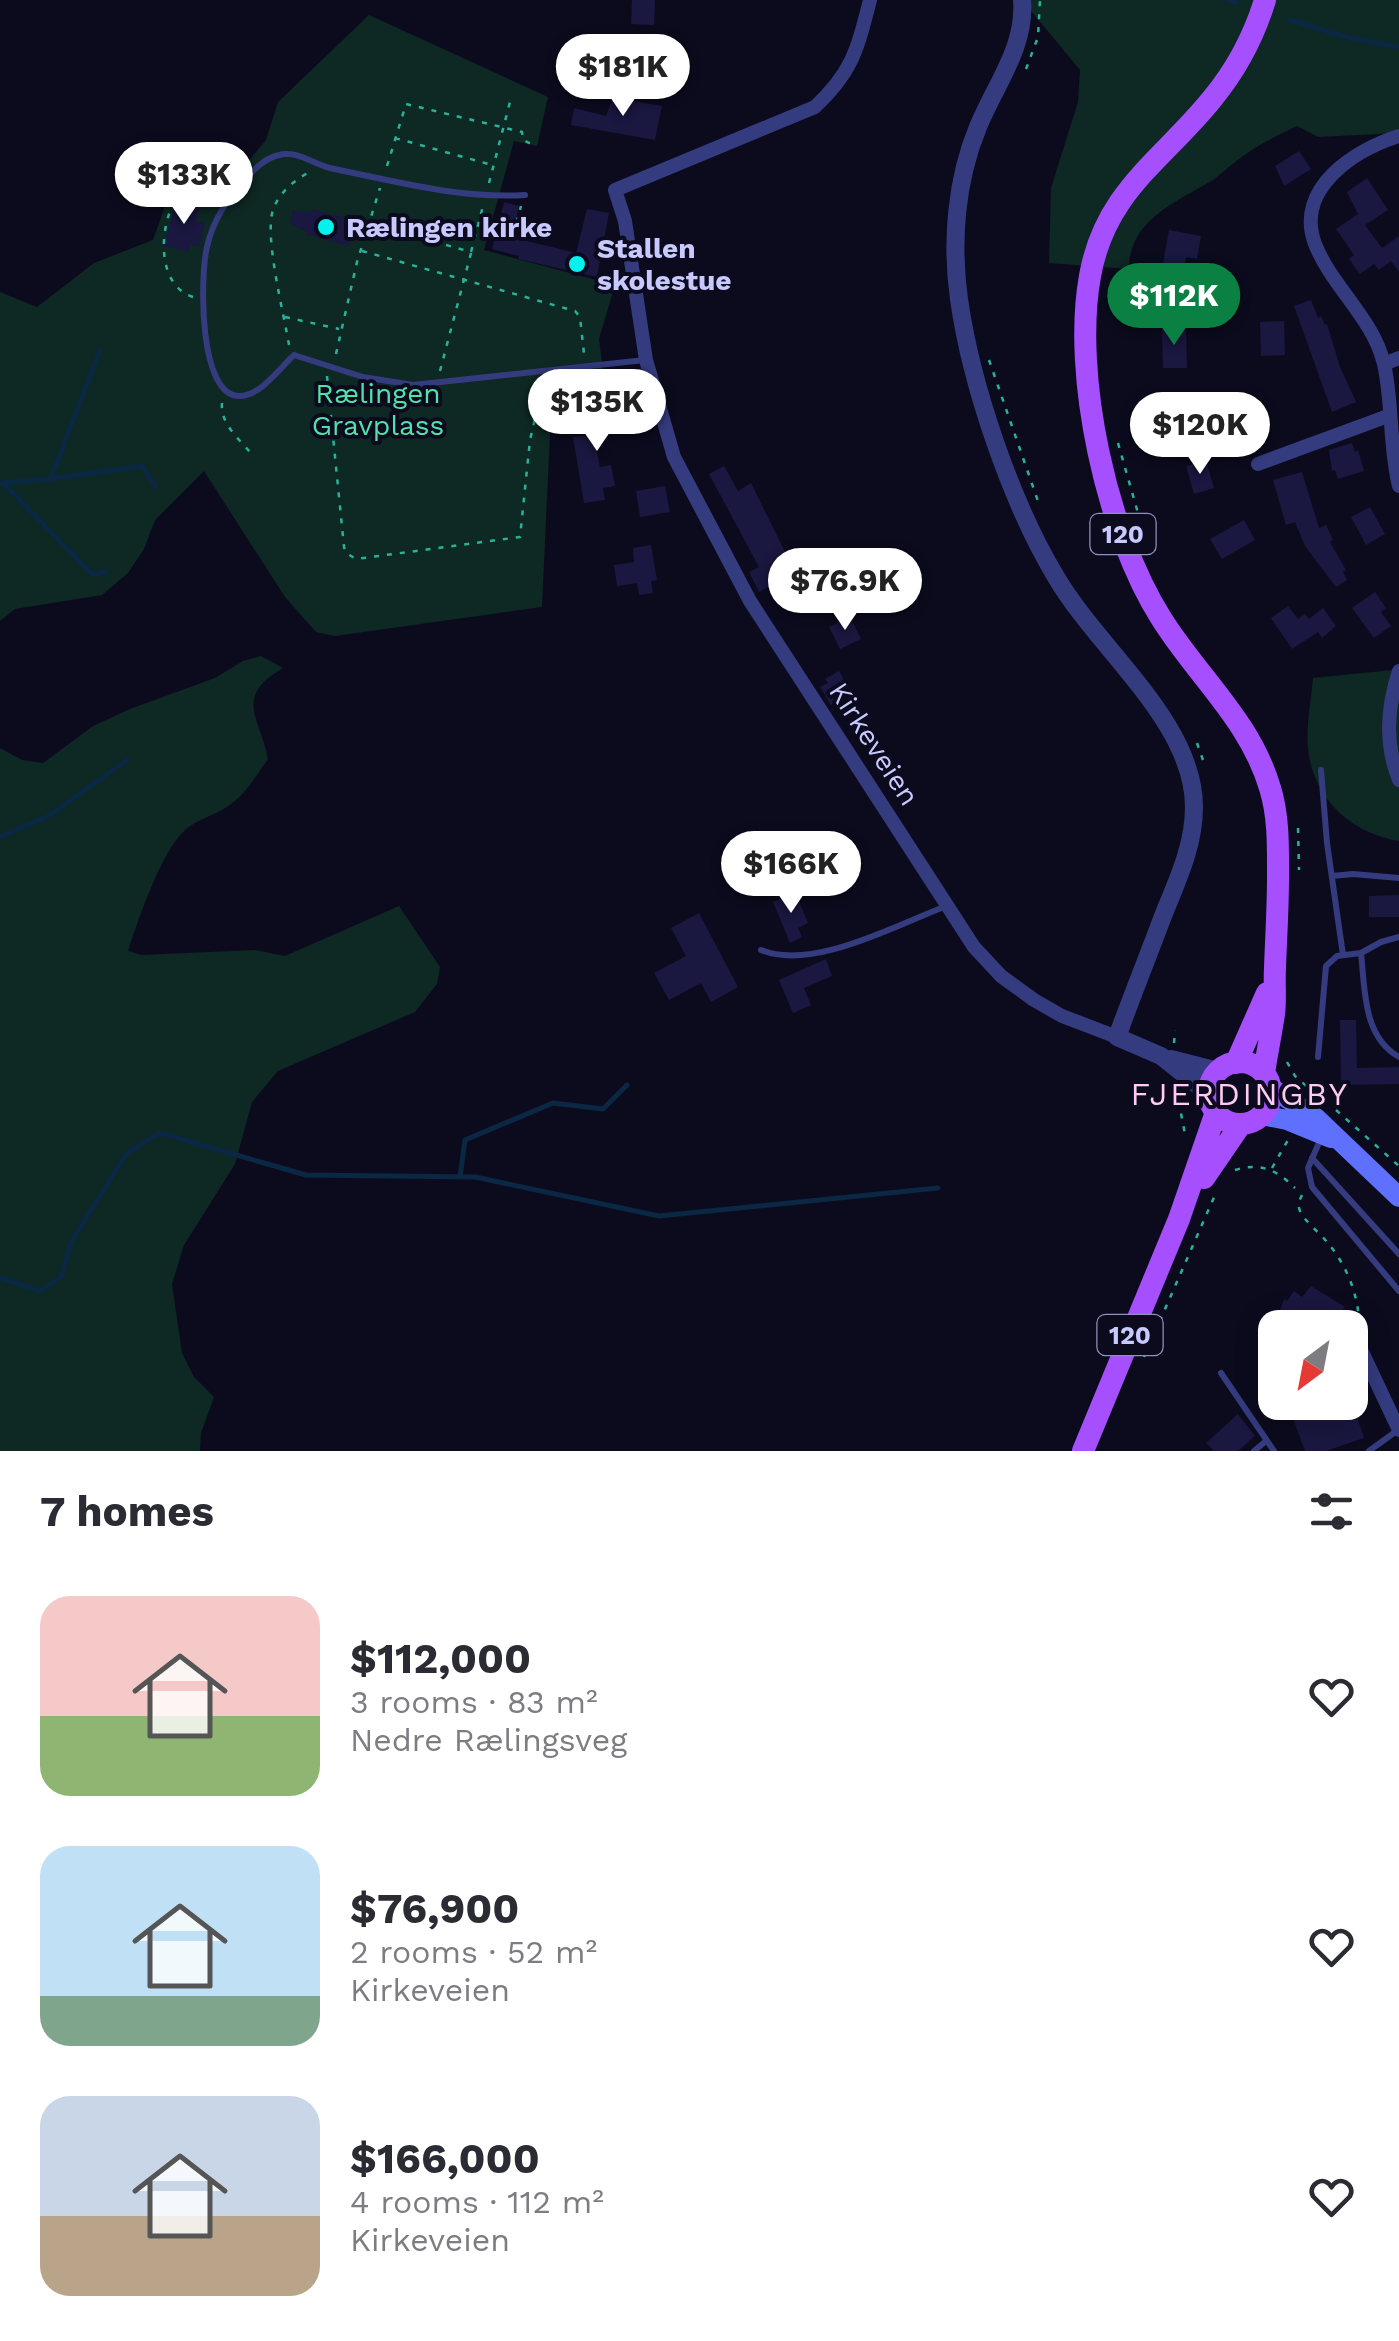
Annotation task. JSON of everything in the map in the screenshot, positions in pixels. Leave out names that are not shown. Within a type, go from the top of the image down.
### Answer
[{"type":"main road","name":"120","points":[[1179,1219],[1211,1166],[1270,1102],[1267,1080],[1274,1010],[1278,845],[1271,790],[1250,738],[1161,618],[1139,577],[1098,444],[1085,338],[1091,270],[1110,217],[1143,171],[1221,88],[1245,48],[1265,0]]},
{"type":"main road","name":"120","points":[[1082,1451],[1179,1219],[1213,1103],[1212,1082],[1227,1067],[1256,1023],[1274,970]]},
{"type":"main road","points":[[1227,1067],[1251,1064],[1398,1194]]},
{"type":"main road","points":[[1213,1103],[1227,1121],[1252,1119],[1330,1135]]},
{"type":"street","name":"Kirkeveien","points":[[870,0],[856,54],[838,85],[815,107],[615,190],[624,221],[646,360],[674,457],[750,601],[981,955],[1018,990],[1062,1016],[1167,1053],[1227,1067]]},
{"type":"street","points":[[1022,0],[1018,42],[978,127],[962,181],[956,258],[963,322],[994,434],[1042,553],[1080,616],[1167,724],[1187,764],[1193,793],[1188,852],[1117,1037]]},
{"type":"street","points":[[1399,136],[1372,146],[1331,175],[1318,195],[1313,222],[1316,248],[1370,328],[1384,364],[1392,460],[1399,486]]},
{"type":"street","points":[[1384,364],[1399,358]]},
{"type":"street","points":[[1258,464],[1388,416]]},
{"type":"street","points":[[1398,681],[1389,724],[1399,780]]},
{"type":"street","name":"Kirkeveien","points":[[1167,1053],[1213,1103]]},
{"type":"street","points":[[1368,1365],[1399,1430]]},
{"type":"lane","points":[[525,195],[486,196],[321,166],[288,153],[257,166],[227,200],[206,247],[202,300],[214,378],[224,392],[244,396],[256,392],[294,355],[387,382],[437,384],[646,360]]},
{"type":"lane","points":[[1321,770],[1343,955]]},
{"type":"lane","points":[[1332,876],[1399,878]]},
{"type":"lane","points":[[761,950],[776,956],[817,954],[946,906]]},
{"type":"lane","points":[[1318,1057],[1324,973],[1330,960],[1399,938]]},
{"type":"lane","points":[[1361,953],[1366,1006],[1374,1030],[1380,1042],[1399,1058]]},
{"type":"lane","points":[[1330,1135],[1311,1157],[1312,1187],[1399,1291]]},
{"type":"lane","points":[[1311,1157],[1399,1254]]},
{"type":"lane","points":[[1221,1373],[1274,1451]]},
{"type":"lane","points":[[1370,1451],[1399,1430]]},
{"type":"lane","points":[[1254,1451],[1266,1442]]},
{"type":"path","points":[[1022,76],[1038,36],[1040,0]]},
{"type":"path","points":[[406,104],[522,132],[523,140],[537,147]]},
{"type":"path","points":[[395,138],[494,165]]},
{"type":"path","points":[[294,355],[270,232],[272,211],[295,180],[321,166]]},
{"type":"path","points":[[202,300],[182,294],[172,282],[163,246],[168,220],[182,187],[194,181],[227,200]]},
{"type":"path","points":[[513,235],[525,195]]},
{"type":"path","points":[[546,370],[530,440],[520,537],[356,559],[346,553],[329,366],[361,251],[579,314],[585,366]]},
{"type":"path","points":[[437,384],[472,252]]},
{"type":"path","points":[[285,317],[340,330]]},
{"type":"path","points":[[986,347],[1041,508]]},
{"type":"path","points":[[224,392],[221,410],[228,426],[250,452]]},
{"type":"path","points":[[1116,436],[1148,544]]},
{"type":"path","points":[[1190,730],[1207,776]]},
{"type":"path","points":[[1296,818],[1298,875]]},
{"type":"path","points":[[1167,1053],[1176,1030]]},
{"type":"path","points":[[1286,1054],[1290,1071],[1316,1095]]},
{"type":"path","points":[[1176,1089],[1190,1146]]},
{"type":"path","points":[[1329,1105],[1399,1166]]},
{"type":"path","points":[[1271,1170],[1293,1131]]},
{"type":"path","points":[[1228,1174],[1250,1166],[1271,1170],[1295,1188]]},
{"type":"path","points":[[1144,1358],[1217,1190]]},
{"type":"path","points":[[1302,1196],[1298,1208],[1338,1257],[1356,1295],[1358,1310]]},
{"type":"green space","points":[[1022,0],[1399,0],[1399,133],[1318,137],[1297,126],[1255,148],[1156,215],[1137,238],[1129,269],[1049,263],[1051,188],[1078,102],[1080,70]]},
{"type":"green space","name":"Rælingen Gravplass","points":[[369,15],[548,97],[537,146],[514,141],[484,250],[615,285],[599,339],[607,404],[551,412],[542,607],[335,636],[316,632],[285,597],[204,471],[155,520],[144,549],[128,573],[102,595],[15,609],[0,621],[0,292],[37,307],[94,263],[153,240],[171,189],[180,179],[202,176],[227,187],[266,140],[278,102]]},
{"type":"green space","points":[[261,656],[283,668],[258,689],[254,698],[268,759],[233,802],[190,826],[176,840],[151,887],[128,951],[142,955],[255,950],[285,956],[399,906],[440,967],[437,984],[415,1012],[278,1071],[252,1102],[235,1164],[184,1245],[172,1284],[182,1353],[194,1377],[214,1397],[201,1433],[200,1451],[0,1451],[0,748],[22,760],[43,763],[93,726]]},
{"type":"green space","points":[[1399,664],[1399,841],[1350,822],[1326,798],[1311,766],[1308,722],[1313,678],[1393,670]]},
{"type":"building","points":[[632,0],[655,0],[654,25],[631,24]]},
{"type":"building","points":[[613,97],[662,106],[655,140],[571,125],[574,108],[606,116]]},
{"type":"building","points":[[1299,151],[1311,169],[1284,186],[1275,166]]},
{"type":"building","points":[[1367,178],[1388,210],[1365,225],[1382,248],[1399,236],[1399,272],[1391,261],[1379,270],[1374,264],[1360,274],[1349,259],[1354,255],[1336,229],[1358,214],[1347,192]]},
{"type":"building","points":[[176,200],[200,206],[196,221],[205,223],[199,247],[190,244],[188,252],[164,246]]},
{"type":"building","points":[[504,202],[519,206],[511,237],[576,253],[587,209],[609,213],[597,277],[492,249]]},
{"type":"building","name":"Rælingen kirke","points":[[312,209],[355,221],[349,246],[305,234],[306,231],[290,224],[293,210],[311,213]]},
{"type":"building","points":[[1169,230],[1201,236],[1197,259],[1186,257],[1184,268],[1163,264]]},
{"type":"building","points":[[1311,300],[1318,318],[1321,316],[1327,324],[1356,402],[1332,412],[1294,306]]},
{"type":"building","points":[[1284,321],[1285,355],[1261,356],[1260,322]]},
{"type":"building","points":[[1162,329],[1186,329],[1187,368],[1163,368]]},
{"type":"building","points":[[627,411],[630,431],[593,435],[600,467],[611,465],[615,486],[603,488],[605,500],[584,503],[573,437],[589,435],[586,415]]},
{"type":"building","points":[[1352,443],[1364,471],[1338,479],[1332,471],[1329,450]]},
{"type":"building","points":[[1206,461],[1214,488],[1194,494],[1186,466]]},
{"type":"building","points":[[724,466],[738,491],[751,483],[788,558],[780,562],[787,577],[759,592],[749,572],[759,567],[709,474]]},
{"type":"building","points":[[1302,472],[1319,528],[1326,525],[1333,540],[1330,542],[1346,570],[1343,572],[1347,580],[1336,587],[1305,546],[1295,522],[1286,525],[1273,480]]},
{"type":"building","points":[[665,486],[670,512],[640,517],[636,491]]},
{"type":"building","points":[[1370,507],[1385,534],[1366,545],[1351,517]]},
{"type":"building","points":[[1244,520],[1255,540],[1222,559],[1210,539]]},
{"type":"building","points":[[651,545],[657,580],[651,581],[653,593],[639,595],[637,583],[617,586],[614,565],[634,562],[633,548]]},
{"type":"building","points":[[1375,592],[1386,608],[1381,612],[1391,626],[1374,638],[1352,608]]},
{"type":"building","points":[[1288,606],[1298,619],[1305,614],[1309,619],[1323,608],[1336,626],[1322,638],[1318,632],[1292,649],[1271,618]]},
{"type":"building","points":[[850,617],[861,639],[840,649],[829,627]]},
{"type":"building","points":[[839,671],[852,693],[831,705],[820,687]]},
{"type":"building","points":[[795,892],[808,923],[798,928],[802,937],[790,943],[773,902]]},
{"type":"building","points":[[1399,895],[1399,917],[1369,917],[1369,896]]},
{"type":"building","points":[[699,913],[738,987],[711,1002],[701,983],[669,1000],[654,973],[686,956],[671,928]]},
{"type":"building","points":[[826,959],[832,976],[804,988],[811,1005],[793,1013],[779,980]]},
{"type":"building","points":[[1340,1020],[1356,1020],[1357,1068],[1399,1067],[1399,1084],[1341,1085]]},
{"type":"building","points":[[1311,1286],[1345,1307],[1280,1310],[1284,1299],[1287,1301],[1294,1291],[1302,1297]]},
{"type":"building","points":[[1238,1414],[1255,1436],[1238,1451],[1214,1451],[1206,1443]]},
{"type":"building","points":[[1294,1420],[1358,1420],[1364,1438],[1326,1451],[1305,1451]]},
{"type":"waterway","points":[[1228,0],[1237,3]]},
{"type":"waterway","points":[[1290,20],[1346,37],[1399,47]]},
{"type":"waterway","points":[[51,478],[100,350]]},
{"type":"waterway","points":[[0,483],[142,466],[156,487]]},
{"type":"waterway","points":[[4,484],[93,575],[107,571]]},
{"type":"waterway","points":[[0,837],[50,815],[127,760]]},
{"type":"waterway","points":[[460,1177],[465,1140],[553,1103],[603,1109],[627,1085]]},
{"type":"waterway","points":[[0,1278],[40,1291],[61,1277],[71,1242],[127,1153],[160,1133],[306,1175],[475,1177],[659,1216],[938,1188]]},
{"type":"place","name":"Rælingen kirke","points":[[326,227]]},
{"type":"place","name":"Stallen skolestue","points":[[577,264]]},
{"type":"district","name":"FJERDINGBY","points":[[1240,1094]]}]
